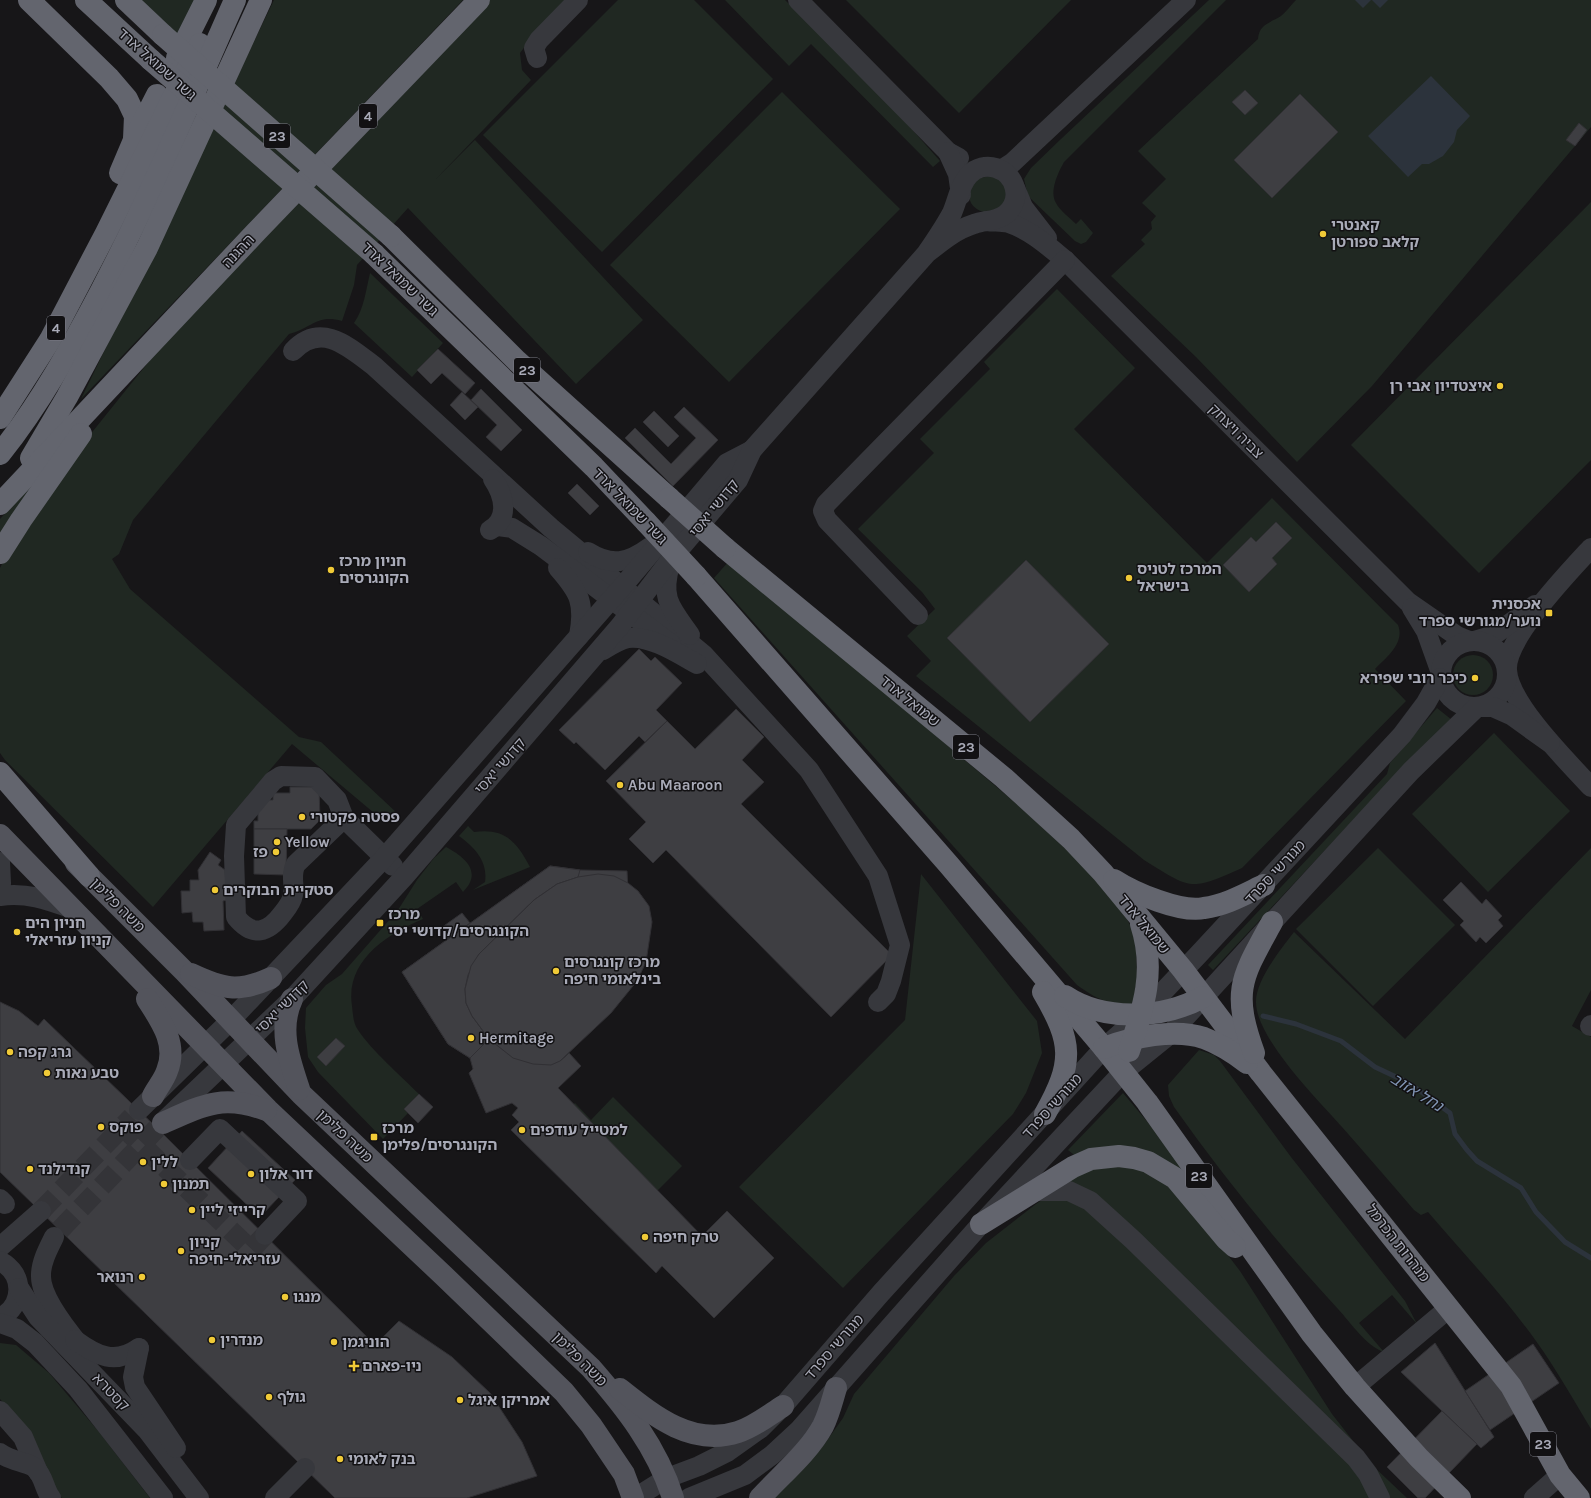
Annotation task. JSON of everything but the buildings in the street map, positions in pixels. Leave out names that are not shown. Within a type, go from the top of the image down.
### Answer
[{"type":"highway","points":[[29,0],[109,78],[127,99],[135,116],[134,140]]},
{"type":"highway","name":"גשר שמואל ארד","points":[[86,0],[150,60],[374,254],[594,468],[696,576],[949,865],[1002,929]]},
{"type":"highway","name":"גשר שמואל ארד","points":[[126,0],[163,35],[391,236],[517,361],[725,548]]},
{"type":"highway","points":[[106,233],[115,186],[134,140],[206,0]]},
{"type":"highway","name":"4","points":[[0,418],[50,340],[106,233],[221,0]]},
{"type":"highway","points":[[0,454],[15,436],[40,397],[80,331],[112,270],[172,143],[235,0]]},
{"type":"highway","points":[[1,504],[38,447],[67,397],[146,248],[261,0]]},
{"type":"highway","name":"ההגנה","points":[[1,504],[129,366],[479,0]]},
{"type":"highway","points":[[0,553],[21,520],[129,366]]},
{"type":"highway","name":"שמואל ארד","points":[[725,548],[1004,778],[1071,839],[1103,873],[1183,970]]},
{"type":"highway","points":[[0,773],[89,876]]},
{"type":"highway","points":[[1103,873],[1129,889],[1150,899],[1185,907],[1203,909],[1233,901],[1264,885]]},
{"type":"highway","points":[[1122,1073],[1142,1014],[1149,980],[1149,959],[1146,940],[1139,918]]},
{"type":"highway","points":[[1261,1073],[1245,1028],[1241,992],[1243,979],[1250,963],[1272,922]]},
{"type":"highway","points":[[1002,929],[1054,1010],[1063,1028],[1066,1042],[1063,1077],[1060,1088],[1045,1114]]},
{"type":"highway","name":"23","points":[[1002,929],[1104,1048],[1122,1073],[1147,1102],[1272,1281],[1312,1334],[1355,1387],[1419,1458],[1460,1498]]},
{"type":"highway","name":"23","points":[[1183,970],[1203,997]]},
{"type":"highway","points":[[1053,988],[1076,1003],[1092,1010],[1119,1014],[1142,1014],[1179,1008],[1203,997]]},
{"type":"highway","name":"מנהרות הכרמל","points":[[1203,997],[1261,1073],[1511,1386],[1560,1475],[1579,1498]]},
{"type":"highway","points":[[1104,1048],[1134,1038],[1186,1034],[1203,1038],[1221,1046],[1261,1073]]},
{"type":"highway","points":[[981,1224],[1073,1167],[1091,1159],[1119,1156],[1148,1162],[1175,1178],[1226,1239],[1272,1281]]},
{"type":"main road","name":"משה פלימן","points":[[0,784],[184,971],[301,1094],[591,1368],[619,1400],[648,1441],[670,1488]]},
{"type":"main road","points":[[0,835],[75,910],[268,1110],[444,1276],[564,1392],[591,1425],[624,1474],[634,1498]]},
{"type":"main road","points":[[113,951],[164,1024],[170,1043],[167,1071],[146,1103]]},
{"type":"main road","points":[[184,971],[210,983],[238,989],[254,986],[271,978]]},
{"type":"main road","points":[[292,999],[287,1010],[284,1027],[289,1057],[301,1094]]},
{"type":"main road","points":[[160,1125],[193,1109],[226,1101],[242,1102],[268,1110]]},
{"type":"main road","points":[[591,1368],[652,1414],[677,1429],[702,1436],[720,1436],[738,1432],[756,1424],[783,1406]]},
{"type":"main road","points":[[760,1498],[810,1445],[822,1427],[830,1410],[836,1388]]},
{"type":"street","points":[[537,58],[534,48],[539,40],[578,0]]},
{"type":"street","points":[[798,0],[948,152],[960,159],[994,168],[1012,180],[1016,196],[1012,207],[1005,215],[988,221],[974,217],[968,212],[962,202],[958,174],[948,152]]},
{"type":"street","points":[[961,192],[962,185],[970,173],[975,170],[994,168],[1012,163],[1186,0]]},
{"type":"street","name":"צביה ויצחק","points":[[1015,188],[1023,207],[1065,260],[1408,602],[1457,636],[1472,641]]},
{"type":"street","name":"קדושי יאסי","points":[[160,1125],[292,999],[404,877],[598,653],[671,559],[738,480],[752,450],[926,254],[946,224],[961,192]]},
{"type":"street","name":"קדושי יאסי","points":[[926,254],[955,232],[976,223],[988,221]]},
{"type":"street","name":"צביה ויצחק","points":[[988,221],[1008,223],[1020,228],[1034,236],[1065,260]]},
{"type":"street","points":[[918,615],[827,520],[823,511],[826,504],[1065,260]]},
{"type":"street","points":[[293,351],[305,341],[317,337],[333,338],[349,347],[374,366],[551,528],[616,593],[700,659],[732,688],[809,770],[878,876],[900,944],[891,982],[886,994],[878,1002]]},
{"type":"street","name":"קדושי יאסי","points":[[146,1103],[230,1021],[385,858],[579,636],[727,463],[752,450]]},
{"type":"street","points":[[489,472],[501,492],[502,516],[494,528],[512,528],[616,593]]},
{"type":"street","points":[[551,528],[590,554],[612,562],[632,558],[662,538]]},
{"type":"street","points":[[540,546],[569,580],[578,594],[582,606],[583,616],[579,636]]},
{"type":"street","points":[[1477,707],[1497,698],[1507,679],[1507,669],[1520,635],[1545,598],[1591,548]]},
{"type":"street","points":[[671,559],[666,576],[664,592],[700,659]]},
{"type":"street","points":[[1545,598],[1494,635],[1453,648],[1446,656],[1440,676],[1451,697],[1459,703],[1477,707],[1493,707],[1511,715],[1550,743]]},
{"type":"street","name":"צביה ויצחק","points":[[1408,602],[1426,631],[1440,676]]},
{"type":"street","points":[[598,653],[616,642],[629,638],[642,639],[700,659]]},
{"type":"street","points":[[1472,641],[1489,644],[1498,650],[1504,658],[1514,692],[1550,743],[1591,787]]},
{"type":"street","name":"מגורשי ספרד","points":[[634,1498],[670,1488],[699,1466],[727,1452],[761,1428],[783,1406],[881,1293],[1104,1048],[1142,1014],[1264,885],[1402,735],[1426,703],[1440,676]]},
{"type":"street","name":"מגורשי ספרד","points":[[689,1498],[745,1475],[799,1430],[981,1224],[1122,1073],[1169,1035],[1411,771],[1477,707]]},
{"type":"street","points":[[344,818],[296,864],[294,869],[293,895],[289,905],[274,924],[267,929],[257,931],[248,929],[241,924],[236,917],[234,849],[236,825],[273,781],[281,776],[315,777],[337,800],[344,818],[404,877]]},
{"type":"street","points":[[0,862],[2,883],[0,896],[31,895],[75,910]]},
{"type":"street","points":[[190,1160],[220,1129],[297,1201],[265,1235]]},
{"type":"street","points":[[1036,1191],[1069,1192],[1090,1201],[1144,1251],[1356,1458],[1368,1474],[1379,1495]]},
{"type":"street","points":[[0,1247],[41,1211]]},
{"type":"street","points":[[0,1318],[8,1313],[14,1306],[18,1297],[18,1283],[57,1234],[43,1262],[40,1275],[43,1290],[75,1340],[120,1400]]},
{"type":"street","name":"קסטרא","points":[[0,1261],[12,1270],[38,1317],[120,1400],[147,1430],[199,1498]]},
{"type":"street","points":[[1355,1387],[1449,1308]]},
{"type":"street","name":"קסטרא","points":[[0,1323],[16,1329],[35,1343],[78,1389],[164,1498]]},
{"type":"street","points":[[0,1338],[18,1341],[78,1389]]},
{"type":"street","points":[[75,1340],[91,1351],[111,1358],[130,1354],[139,1348],[133,1377],[135,1387],[176,1448],[187,1481]]},
{"type":"street","points":[[0,1411],[23,1437],[46,1491],[51,1498]]},
{"type":"street","points":[[0,1453],[14,1460],[29,1464],[38,1472]]},
{"type":"street","points":[[275,1498],[305,1468]]},
{"type":"street","points":[[1534,1498],[1560,1475]]},
{"type":"shaded area","points":[[136,0],[199,0],[174,41]]},
{"type":"shaded area","points":[[274,0],[463,0],[81,399]]},
{"type":"shaded area","points":[[489,0],[571,0],[529,41],[520,53],[522,70],[531,80],[435,180],[475,140],[643,320],[576,384],[408,208],[357,265],[354,285],[342,321],[333,319],[320,320],[289,334],[133,520],[119,554],[112,559],[130,589],[299,737],[321,742],[397,813],[380,818],[292,744],[153,907],[5,760],[0,753],[0,568],[89,436],[179,324]]},
{"type":"shaded area","points":[[618,0],[694,0],[773,79],[602,252],[483,135]]},
{"type":"shaded area","points":[[725,0],[785,0],[894,109],[940,161],[933,167],[811,44],[789,66]]},
{"type":"shaded area","points":[[846,0],[1071,0],[959,113]]},
{"type":"shaded area","points":[[1209,0],[1226,0],[1064,162],[1057,177],[1053,193],[1056,203],[1076,224],[1081,219],[1093,233],[1086,242],[1081,244],[1075,241],[1028,196],[1024,179],[1031,168]]},
{"type":"shaded area","name":"קאנטרי קלאב ספורטן","points":[[1296,0],[1591,0],[1591,127],[1372,386],[1297,462],[1196,357],[1111,276],[1145,244],[1141,240],[1152,229],[1151,222],[1156,216],[1142,203],[1166,179],[1138,151],[1258,39],[1260,30],[1263,27],[1285,13]]},
{"type":"shaded area","points":[[1355,0],[1371,0],[1363,8]]},
{"type":"shaded area","points":[[1372,0],[1388,0],[1380,8]]},
{"type":"shaded area","points":[[1431,76],[1470,116],[1457,130],[1454,142],[1443,156],[1429,164],[1422,164],[1408,177],[1368,136]]},
{"type":"shaded area","points":[[782,92],[900,209],[729,382],[610,265]]},
{"type":"shaded area","points":[[993,175],[1007,187],[1004,206],[986,213],[971,204],[969,195],[976,179]]},
{"type":"shaded area","name":"איצטדיון אבי רן","points":[[1591,202],[1591,460],[1479,573],[1351,445]]},
{"type":"shaded area","points":[[370,273],[443,343],[412,377],[354,323],[362,306]]},
{"type":"shaded area","name":"המרכז לטניס בישראל","points":[[1057,289],[1135,368],[1074,429],[1207,563],[1272,498],[1398,625],[1400,632],[1394,649],[1375,669],[1406,701],[1242,868],[1212,881],[1192,884],[1182,882],[1144,860],[916,676],[931,661],[907,636],[935,609],[922,592],[858,529],[934,453],[920,439],[990,369],[984,362]]},
{"type":"shaded area","points":[[46,473],[0,538],[0,519],[22,495]]},
{"type":"shaded area","points":[[729,561],[1018,805],[1083,865],[1123,911],[1131,927],[1136,943],[1137,979],[1133,1005],[1103,1000],[1077,985],[714,578]]},
{"type":"shaded area","points":[[1477,655],[1484,658],[1490,664],[1493,675],[1492,683],[1484,692],[1477,695],[1469,695],[1462,692],[1454,683],[1453,671],[1456,664],[1465,656]]},
{"type":"shaded area","points":[[1437,708],[1452,720],[1402,768],[1213,970],[1208,965],[1387,774],[1390,763]]},
{"type":"shaded area","points":[[1494,733],[1570,811],[1488,892],[1412,814]]},
{"type":"shaded area","points":[[468,826],[474,832],[485,831],[502,834],[514,843],[520,850],[530,867],[473,890],[485,882],[485,874],[482,861],[475,850],[459,836]]},
{"type":"shaded area","points":[[446,847],[459,855],[469,866],[471,878],[469,885],[463,892],[456,882],[417,909],[423,919],[409,925],[383,941],[371,951],[355,976],[352,990],[352,1006],[355,1024],[358,1030],[378,1054],[419,1094],[404,1109],[408,1113],[383,1139],[318,1072],[308,1057],[305,1028],[306,1008],[326,985],[342,974],[398,910],[417,880],[434,858]]},
{"type":"shaded area","points":[[1378,848],[1455,925],[1373,1006],[1296,929]]},
{"type":"shaded area","points":[[1591,848],[1591,990],[1572,1026],[1591,1037],[1591,1429],[1543,1352],[1497,1291],[1428,1212],[1421,1215],[1414,1210],[1290,1068],[1266,1034],[1259,1018],[1256,1003],[1257,994],[1264,975],[1294,932],[1405,1039]]},
{"type":"shaded area","points":[[921,874],[1037,1021],[1042,1053],[1026,1093],[1013,1114],[843,1288],[739,1187],[905,1020]]},
{"type":"shaded area","points":[[1199,1050],[1214,1055],[1220,1061],[1291,1157],[1405,1301],[1417,1324],[1392,1295],[1359,1323],[1384,1352],[1371,1345],[1359,1334],[1253,1211],[1174,1107],[1169,1096],[1168,1085]]},
{"type":"shaded area","points":[[1123,1093],[1161,1138],[1200,1189],[1181,1174],[1078,1158],[1068,1150]]},
{"type":"shaded area","points":[[613,1097],[682,1166],[627,1221],[542,1136],[575,1103],[591,1120]]},
{"type":"shaded area","points":[[1095,1164],[1137,1165],[1181,1194],[1240,1271],[1332,1414],[1372,1465],[1407,1498],[773,1498],[823,1446],[843,1418],[854,1394],[954,1276],[986,1243],[1036,1204]]},
{"type":"shaded area","points":[[0,1343],[16,1345],[49,1373],[99,1432],[150,1498],[62,1498],[58,1494],[27,1430],[0,1399]]},
{"type":"waterway","name":"נחל אזוב","points":[[1263,1016],[1296,1024],[1341,1041],[1375,1067],[1409,1083],[1450,1113],[1455,1134],[1477,1161],[1521,1188],[1536,1212],[1565,1242],[1591,1258]]},
{"type":"tunnel","points":[[41,1211],[132,1117]]},
{"type":"tunnel","points":[[122,1126],[251,1250],[265,1235]]},
{"type":"tunnel","points":[[60,1230],[157,1128]]},
{"type":"place","name":"קאנטרי קלאב ספורטן","points":[[1323,234]]},
{"type":"place","name":"איצטדיון אבי רן","points":[[1500,386]]},
{"type":"place","name":"חניון מרכז הקונגרסים","points":[[331,570]]},
{"type":"place","name":"המרכז לטניס בישראל","points":[[1129,578]]},
{"type":"place","name":"אכסנית נוער/מגורשי ספרד","points":[[1549,613]]},
{"type":"place","name":"כיכר רובי שפירא","points":[[1475,678]]},
{"type":"place","name":"Abu Maaroon","points":[[620,785]]},
{"type":"place","name":"פסטה פקטורי","points":[[302,817]]},
{"type":"place","name":"Yellow","points":[[277,842]]},
{"type":"place","name":"פז","points":[[276,852]]},
{"type":"place","name":"סטקיית הבוקרים","points":[[215,890]]},
{"type":"place","name":"מרכז הקונגרסים/קדושי יסי","points":[[380,923]]},
{"type":"place","name":"חניון הים קניון עזריאלי","points":[[17,932]]},
{"type":"place","name":"מרכז קונגרסים בינלאומי חיפה","points":[[556,971]]},
{"type":"place","name":"Hermitage","points":[[471,1038]]},
{"type":"place","name":"גרג קפה","points":[[10,1052]]},
{"type":"place","name":"טבע נאות","points":[[47,1073]]},
{"type":"place","name":"פוקס","points":[[101,1127]]},
{"type":"place","name":"למטייל עודפים","points":[[522,1130]]},
{"type":"place","name":"מרכז הקונגרסים/פלימן","points":[[374,1137]]},
{"type":"place","name":"ללין","points":[[143,1162]]},
{"type":"place","name":"קנדילנד","points":[[30,1169]]},
{"type":"place","name":"דור אלון","points":[[251,1174]]},
{"type":"place","name":"תמנון","points":[[164,1184]]},
{"type":"place","name":"קרייזי ליין","points":[[192,1210]]},
{"type":"place","name":"טרק חיפה","points":[[645,1237]]},
{"type":"place","name":"קניון עזריאלי-חיפה","points":[[181,1251]]},
{"type":"place","name":"רנואר","points":[[142,1277]]},
{"type":"place","name":"מנגו","points":[[285,1297]]},
{"type":"place","name":"מנדרין","points":[[212,1340]]},
{"type":"place","name":"הוניגמן","points":[[334,1342]]},
{"type":"place","name":"ניו-פארם","points":[[354,1366]]},
{"type":"place","name":"גולף","points":[[269,1397]]},
{"type":"place","name":"אמריקן איגל","points":[[460,1400]]},
{"type":"place","name":"בנק לאומי","points":[[340,1459]]}]
